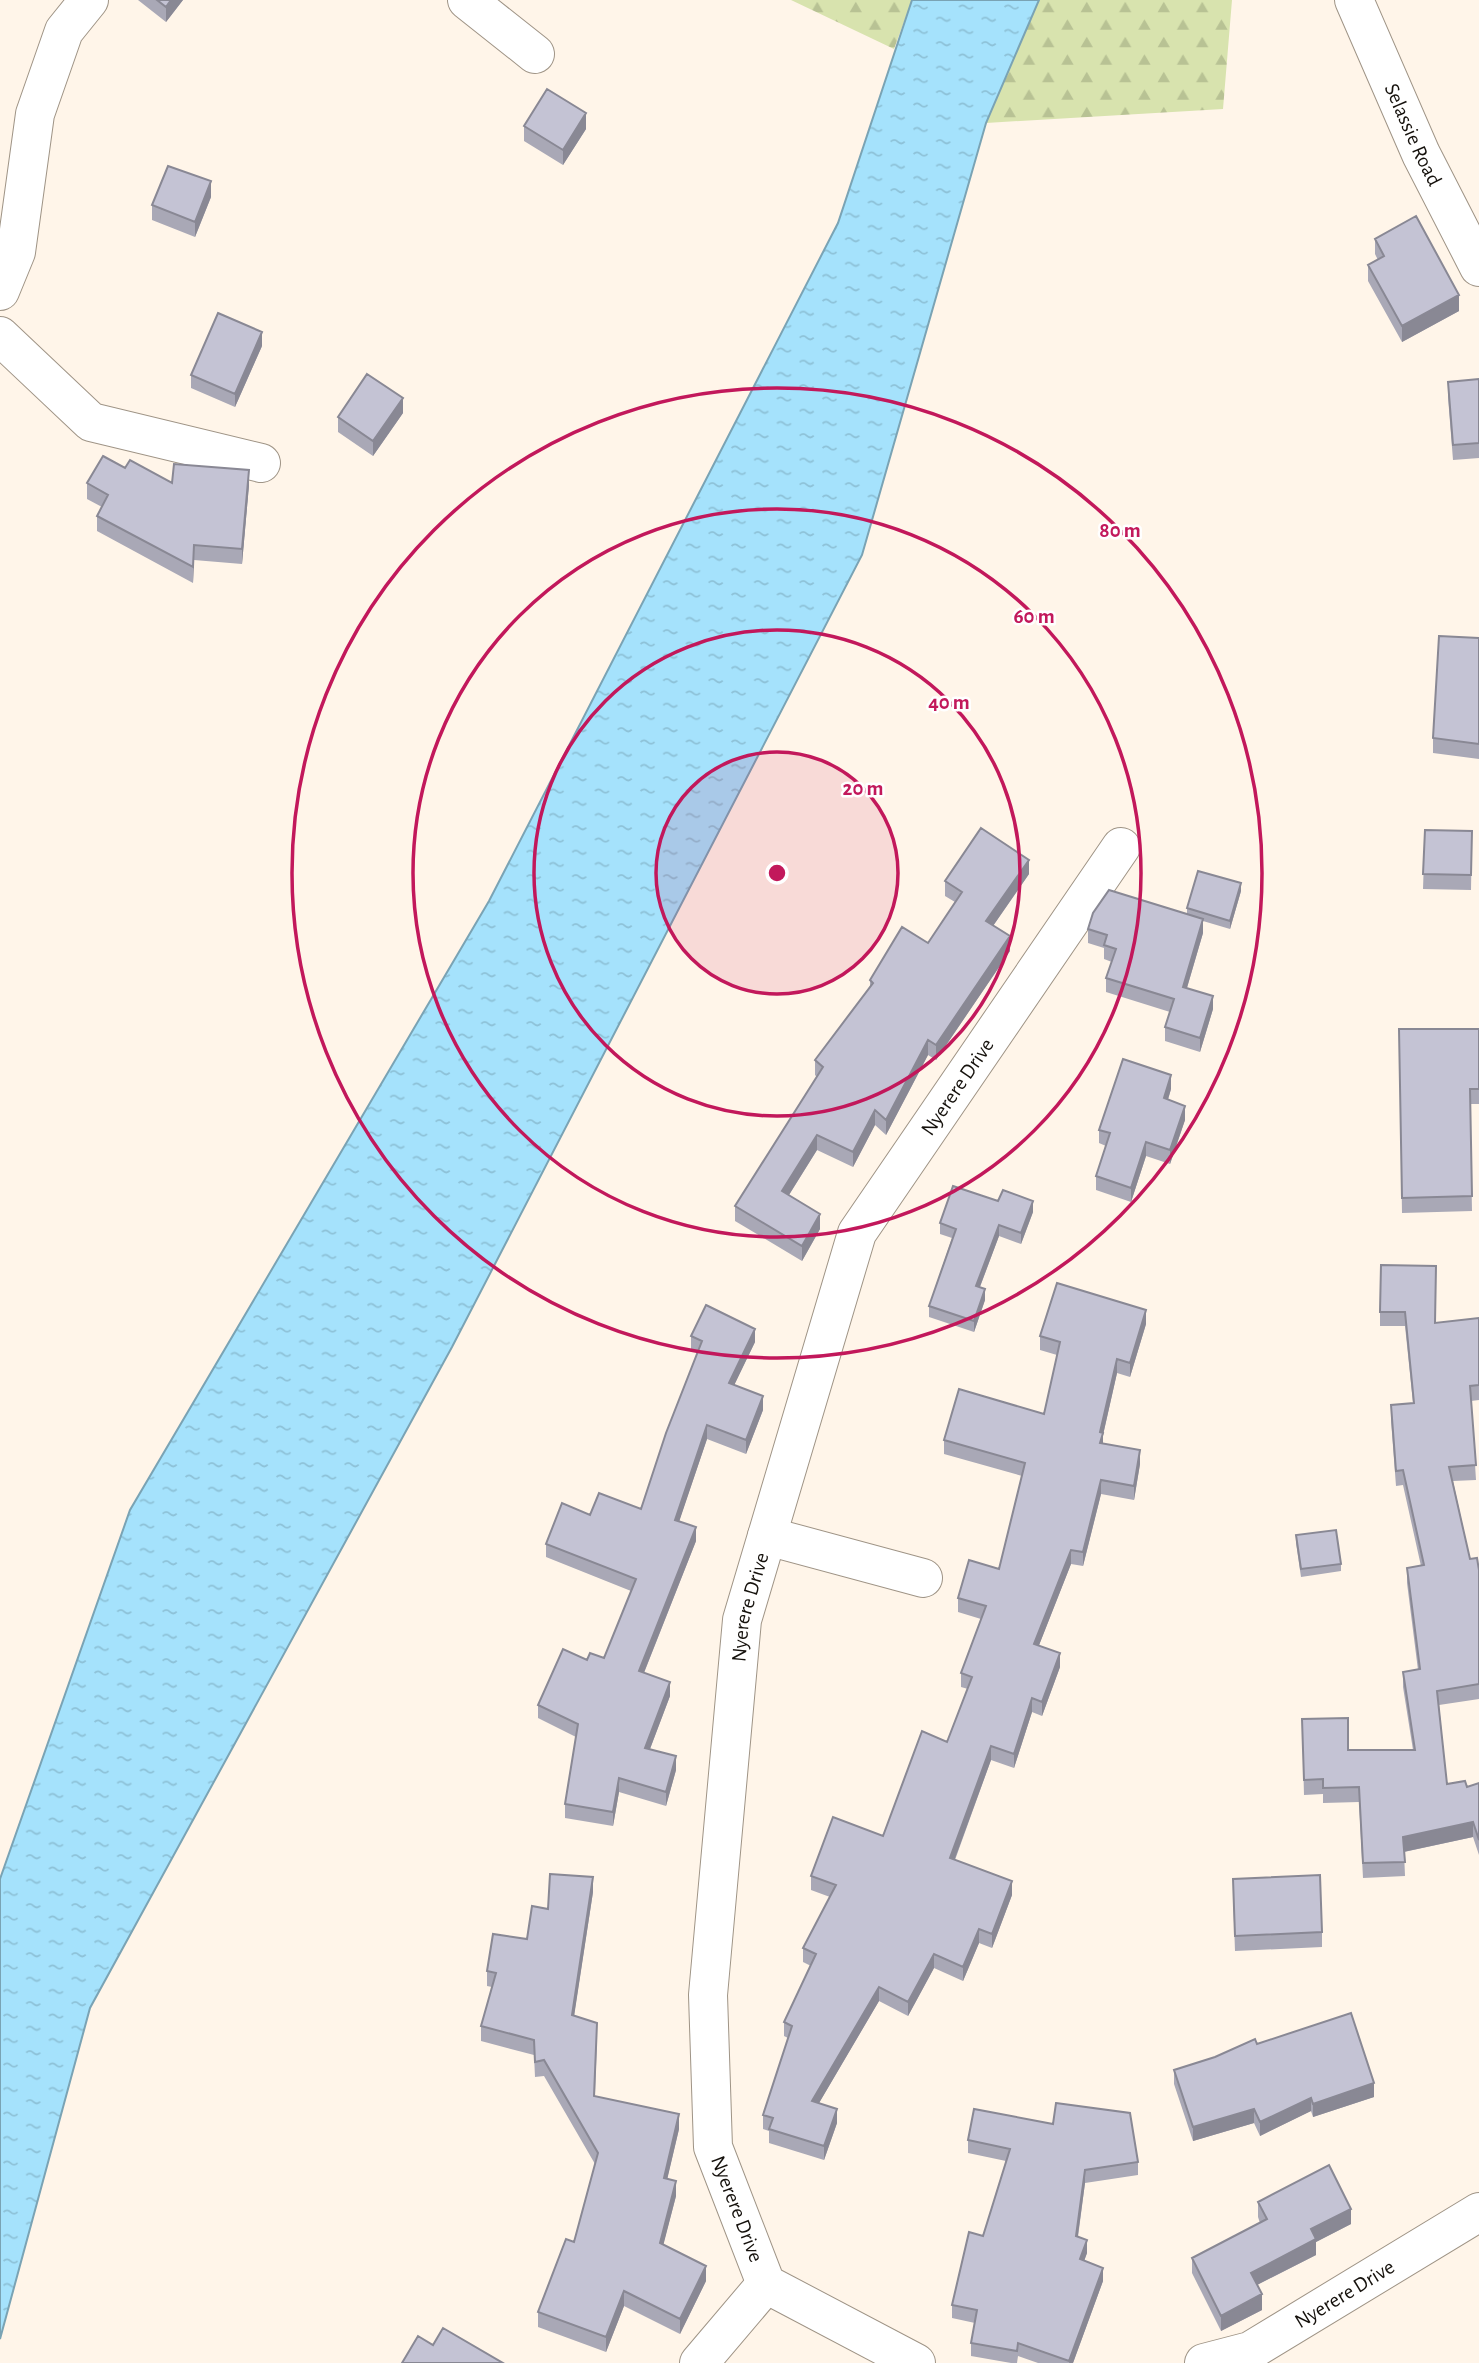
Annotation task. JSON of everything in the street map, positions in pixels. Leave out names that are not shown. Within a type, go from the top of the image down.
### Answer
[{"type":"street","points":[[0,291],[16,252],[35,114],[64,31],[89,0]]},
{"type":"street","points":[[467,0],[535,54]]},
{"type":"street","name":"Selassie Road","points":[[1354,0],[1421,154],[1479,267]]},
{"type":"street","points":[[0,336],[91,422],[261,463]]},
{"type":"street","name":"Nyerere Drive","points":[[916,2363],[766,2284],[713,2147],[708,1995],[742,1620],[857,1233],[1121,847]]},
{"type":"street","points":[[767,1536],[923,1578]]},
{"type":"street","name":"Nyerere Drive","points":[[1204,2363],[1250,2351],[1479,2211]]},
{"type":"street","points":[[699,2363],[766,2284]]},
{"type":"green space","points":[[791,0],[912,0],[894,49]]},
{"type":"green space","points":[[1039,0],[1232,0],[1223,109],[986,123]]},
{"type":"water","points":[[912,0],[1039,0],[986,123],[862,555],[452,1347],[90,2008],[0,2339],[0,1879],[130,1510],[489,901],[838,223]]},
{"type":"building","points":[[157,0],[171,0],[166,7]]},
{"type":"building","points":[[547,89],[586,113],[563,150],[524,126]]},
{"type":"building","points":[[168,166],[211,181],[195,222],[152,205]]},
{"type":"building","points":[[1416,216],[1459,295],[1402,326],[1368,265],[1384,256],[1375,239]]},
{"type":"building","points":[[218,313],[262,332],[235,394],[191,375]]},
{"type":"building","points":[[367,374],[403,398],[373,441],[338,417]]},
{"type":"building","points":[[1479,379],[1479,443],[1453,445],[1448,382]]},
{"type":"building","points":[[103,456],[125,468],[130,460],[172,483],[174,464],[249,470],[242,549],[194,545],[193,567],[97,516],[108,495],[87,483]]},
{"type":"building","points":[[1439,636],[1479,638],[1479,744],[1433,738]]},
{"type":"building","points":[[981,828],[1029,860],[986,921],[1010,936],[936,1045],[928,1040],[886,1120],[875,1110],[853,1152],[817,1135],[782,1191],[820,1214],[802,1246],[735,1206],[823,1067],[815,1060],[873,983],[870,980],[902,927],[928,943],[962,892],[945,881]]},
{"type":"building","points":[[1425,830],[1472,831],[1471,875],[1423,874]]},
{"type":"building","points":[[1198,871],[1241,883],[1230,921],[1187,908]]},
{"type":"building","points":[[1109,890],[1203,919],[1183,987],[1213,996],[1200,1038],[1165,1027],[1174,999],[1106,978],[1116,949],[1104,945],[1107,935],[1088,929],[1093,913]]},
{"type":"building","points":[[1399,1029],[1479,1029],[1479,1089],[1470,1089],[1472,1196],[1402,1198]]},
{"type":"building","points":[[1123,1059],[1171,1075],[1164,1098],[1185,1106],[1170,1150],[1146,1142],[1131,1188],[1096,1176],[1110,1133],[1099,1130]]},
{"type":"building","points":[[953,1186],[998,1201],[1003,1190],[1033,1201],[1021,1233],[999,1225],[976,1286],[985,1289],[974,1321],[929,1306],[956,1229],[940,1223]]},
{"type":"building","points":[[1381,1265],[1436,1266],[1435,1323],[1479,1318],[1479,1385],[1470,1386],[1476,1465],[1449,1467],[1470,1559],[1477,1558],[1479,1570],[1479,1684],[1437,1691],[1447,1784],[1465,1781],[1467,1787],[1479,1783],[1479,1840],[1473,1822],[1403,1837],[1405,1862],[1363,1863],[1359,1787],[1323,1788],[1323,1779],[1304,1780],[1302,1719],[1348,1718],[1348,1750],[1415,1750],[1403,1672],[1420,1669],[1407,1568],[1424,1565],[1403,1470],[1396,1471],[1391,1405],[1414,1403],[1405,1312],[1380,1312]]},
{"type":"building","points":[[1057,1283],[1146,1310],[1130,1363],[1117,1359],[1100,1432],[1103,1433],[1100,1443],[1140,1450],[1134,1486],[1101,1480],[1083,1552],[1071,1550],[1034,1644],[1060,1653],[1042,1702],[1032,1698],[1014,1754],[991,1746],[950,1858],[1012,1881],[992,1934],[979,1929],[963,1967],[934,1954],[908,2002],[879,1987],[812,2101],[837,2109],[824,2146],[769,2129],[773,2118],[763,2115],[792,2026],[784,2022],[816,1954],[803,1948],[836,1885],[811,1876],[833,1817],[883,1836],[922,1731],[947,1742],[972,1677],[961,1673],[986,1606],[958,1598],[969,1560],[999,1569],[1025,1463],[944,1440],[959,1389],[1044,1414],[1060,1342],[1040,1336]]},
{"type":"building","points":[[706,1305],[755,1329],[729,1383],[763,1396],[746,1440],[707,1425],[675,1520],[696,1527],[639,1671],[670,1682],[645,1748],[676,1756],[666,1792],[619,1778],[613,1812],[565,1804],[578,1724],[538,1705],[563,1649],[587,1660],[590,1653],[604,1658],[636,1579],[546,1544],[562,1503],[590,1515],[599,1493],[641,1509],[666,1433],[702,1341],[691,1336]]},
{"type":"building","points":[[1336,1530],[1341,1564],[1301,1569],[1296,1535]]},
{"type":"building","points":[[550,1874],[593,1877],[572,2015],[597,2023],[594,2096],[679,2114],[664,2178],[676,2181],[660,2243],[706,2266],[680,2319],[624,2291],[606,2337],[538,2312],[566,2239],[574,2242],[598,2153],[544,2060],[535,2062],[534,2040],[481,2026],[496,1973],[487,1971],[493,1934],[527,1939],[532,1906],[548,1909]]},
{"type":"building","points":[[1320,1875],[1322,1932],[1235,1936],[1233,1879]]},
{"type":"building","points":[[1351,2013],[1374,2083],[1313,2104],[1311,2098],[1260,2122],[1254,2109],[1193,2127],[1174,2070],[1215,2057],[1255,2039],[1257,2044]]},
{"type":"building","points":[[1056,2103],[1130,2113],[1138,2162],[1085,2170],[1076,2236],[1087,2240],[1080,2259],[1103,2268],[1069,2361],[1018,2343],[1017,2351],[971,2343],[977,2310],[952,2305],[969,2232],[983,2236],[1010,2149],[968,2140],[974,2109],[1053,2124]]},
{"type":"building","points":[[1329,2165],[1351,2209],[1311,2229],[1316,2239],[1251,2273],[1262,2294],[1221,2316],[1192,2258],[1267,2219],[1258,2202]]},
{"type":"building","points":[[443,2328],[503,2363],[402,2363],[418,2336],[433,2345]]}]
